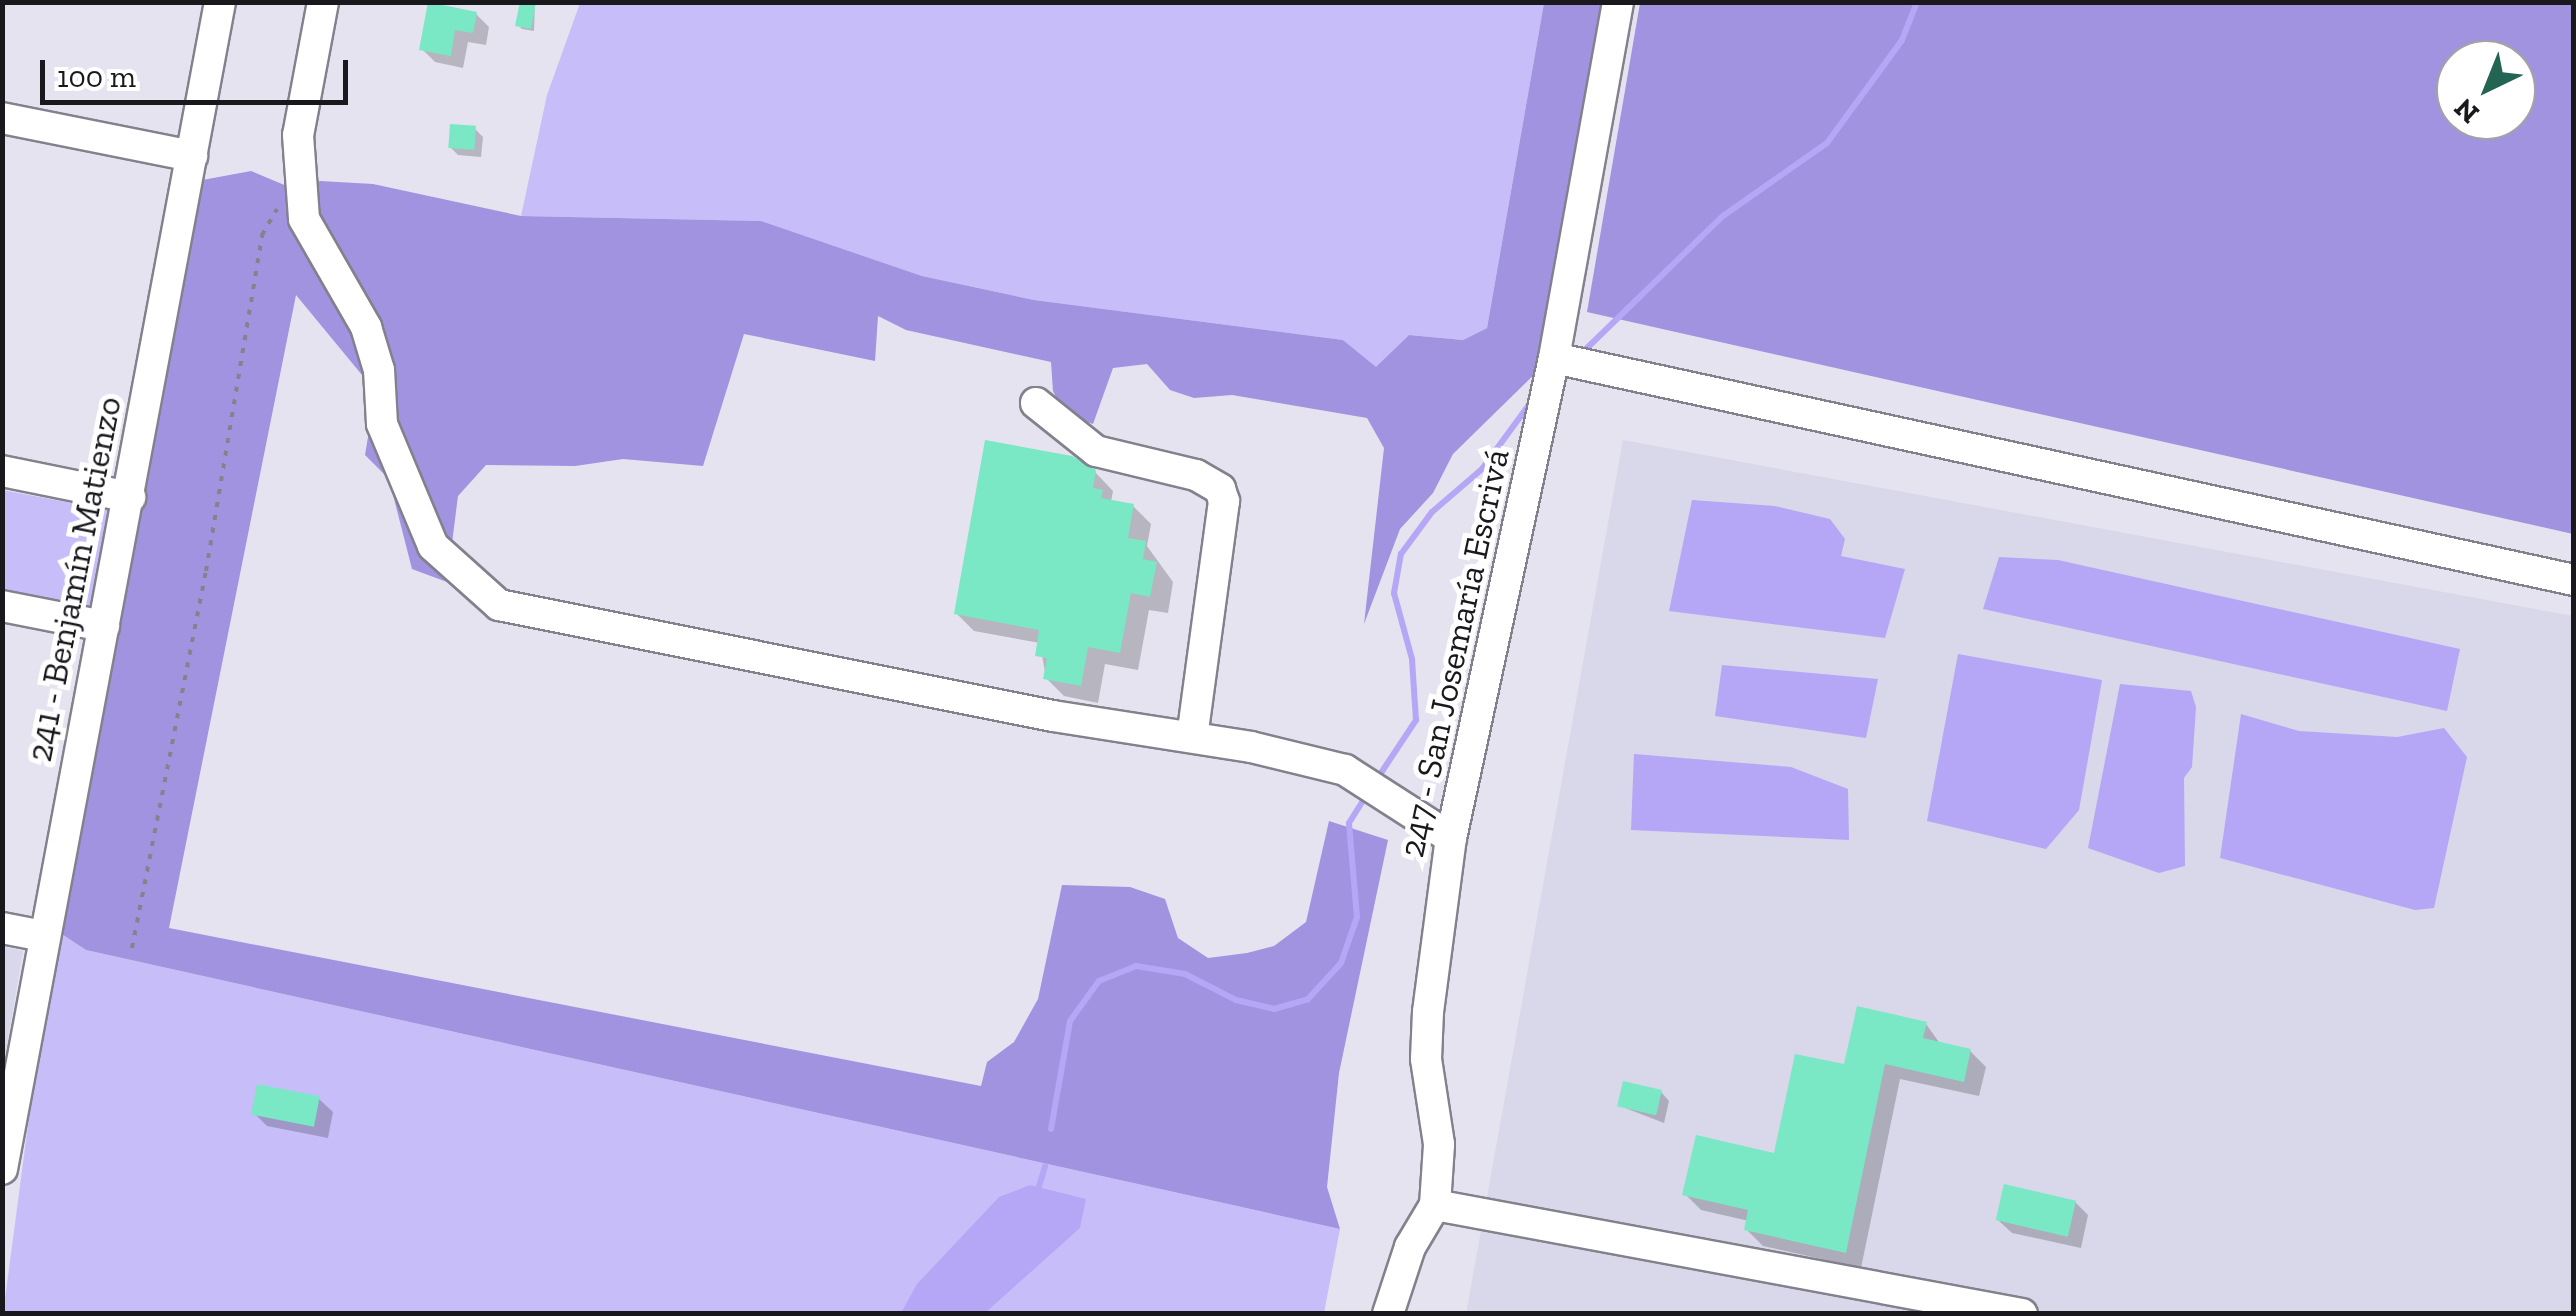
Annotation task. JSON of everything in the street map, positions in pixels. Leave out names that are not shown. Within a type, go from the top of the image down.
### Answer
[{"type":"street","name":"241 - Benjamín Matienzo","points":[[2,1169],[220,2]]},
{"type":"street","points":[[323,2],[298,135],[297,180],[304,219],[366,326],[379,370],[382,424],[432,546],[499,605],[1053,716],[1192,737],[1345,770],[1451,838]]},
{"type":"street","name":"247 - San Josemaría Escrivá","points":[[1388,1314],[1410,1248],[1435,1205],[1439,1144],[1426,1059],[1428,1012],[1451,838],[1554,358],[1618,2]]},
{"type":"street","points":[[2,118],[192,156]]},
{"type":"street","points":[[1554,358],[2574,580]]},
{"type":"street","points":[[1036,403],[1096,450],[1196,475],[1220,488],[1192,737]]},
{"type":"street","points":[[2,471],[130,497]]},
{"type":"street","points":[[2,606],[104,626]]},
{"type":"street","points":[[2,928],[43,936]]},
{"type":"street","points":[[1435,1205],[2022,1314]]},
{"type":"path","points":[[132,948],[206,571],[262,235],[297,180]]},
{"type":"shaded area","points":[[580,3],[1544,3],[1487,328],[1463,340],[1409,335],[1376,368],[1343,340],[1034,300],[922,276],[761,221],[521,216],[547,95]]},
{"type":"shaded area","points":[[1544,3],[1606,3],[1543,366],[1453,454],[1433,493],[1400,529],[1364,624],[1384,448],[1367,418],[1232,395],[1194,398],[1170,390],[1147,364],[1113,368],[1093,424],[1064,413],[1053,391],[1051,362],[906,330],[878,316],[875,361],[744,334],[703,466],[623,459],[575,466],[486,465],[458,496],[447,582],[412,569],[389,479],[365,455],[371,419],[362,375],[296,295],[169,928],[981,1086],[987,1062],[1014,1042],[1038,999],[1062,885],[1130,887],[1165,899],[1178,938],[1208,958],[1247,953],[1274,946],[1306,922],[1329,821],[1388,840],[1339,1073],[1327,1187],[1340,1229],[86,950],[54,929],[197,181],[251,171],[301,192],[320,181],[373,184],[521,216],[761,221],[922,276],[1034,300],[1343,340],[1376,367],[1409,335],[1463,340],[1487,328]]},
{"type":"shaded area","points":[[1640,3],[2573,3],[2573,534],[1587,312]]},
{"type":"shaded area","points":[[1623,440],[2573,616],[2573,1313],[1466,1314]]},
{"type":"shaded area","points":[[2,490],[109,510],[91,609],[3,593]]},
{"type":"shaded area","points":[[1692,500],[1775,506],[1830,519],[1845,539],[1841,556],[1905,569],[1885,638],[1669,611]]},
{"type":"shaded area","points":[[1999,557],[2058,560],[2460,649],[2447,711],[1983,609]]},
{"type":"shaded area","points":[[1958,654],[2102,680],[2079,810],[2046,849],[1927,821]]},
{"type":"shaded area","points":[[1722,665],[1878,679],[1866,738],[1715,716]]},
{"type":"shaded area","points":[[2120,684],[2191,691],[2196,707],[2192,767],[2184,778],[2185,866],[2159,873],[2088,848]]},
{"type":"shaded area","points":[[2241,714],[2299,731],[2397,737],[2444,728],[2467,757],[2434,908],[2415,910],[2220,858]]},
{"type":"shaded area","points":[[1634,754],[1791,767],[1848,789],[1849,840],[1631,830]]},
{"type":"shaded area","points":[[54,929],[86,950],[1340,1229],[1324,1313],[3,1314]]},
{"type":"shaded area","points":[[2,947],[23,951],[3,1068]]},
{"type":"shaded area","points":[[1030,1185],[1086,1199],[1080,1228],[985,1313],[901,1313],[917,1284],[999,1197]]},
{"type":"building","points":[[428,2],[477,12],[473,33],[455,30],[451,56],[419,50]]},
{"type":"building","points":[[520,2],[536,2],[531,29],[515,26]]},
{"type":"building","points":[[450,124],[476,126],[474,150],[448,148]]},
{"type":"building","points":[[985,440],[1072,456],[1096,470],[1093,488],[1103,490],[1101,498],[1134,504],[1128,538],[1146,541],[1143,559],[1157,562],[1150,597],[1131,593],[1120,653],[1088,647],[1081,686],[1043,679],[1047,658],[1035,656],[1039,630],[954,614]]},
{"type":"building","points":[[1857,1006],[1927,1022],[1923,1038],[1971,1049],[1964,1082],[1885,1064],[1846,1253],[1744,1230],[1748,1210],[1682,1195],[1696,1135],[1774,1153],[1795,1054],[1844,1064]]},
{"type":"building","points":[[1623,1081],[1662,1090],[1656,1115],[1617,1106]]},
{"type":"building","points":[[257,1084],[320,1096],[314,1127],[251,1114]]},
{"type":"building","points":[[2004,1184],[2076,1201],[2068,1237],[1996,1220]]},
{"type":"waterway","points":[[1586,349],[1723,216],[1827,143],[1902,40],[1917,2]]},
{"type":"waterway","points":[[1377,779],[1416,720],[1412,659],[1394,593],[1401,554],[1432,512],[1482,469],[1534,398]]},
{"type":"waterway","points":[[1051,1129],[1070,1021],[1099,981],[1136,966],[1185,974],[1236,1000],[1274,1009],[1308,999],[1341,963],[1357,917],[1349,823],[1364,799]]},
{"type":"waterway","points":[[1037,1193],[1045,1166]]}]
